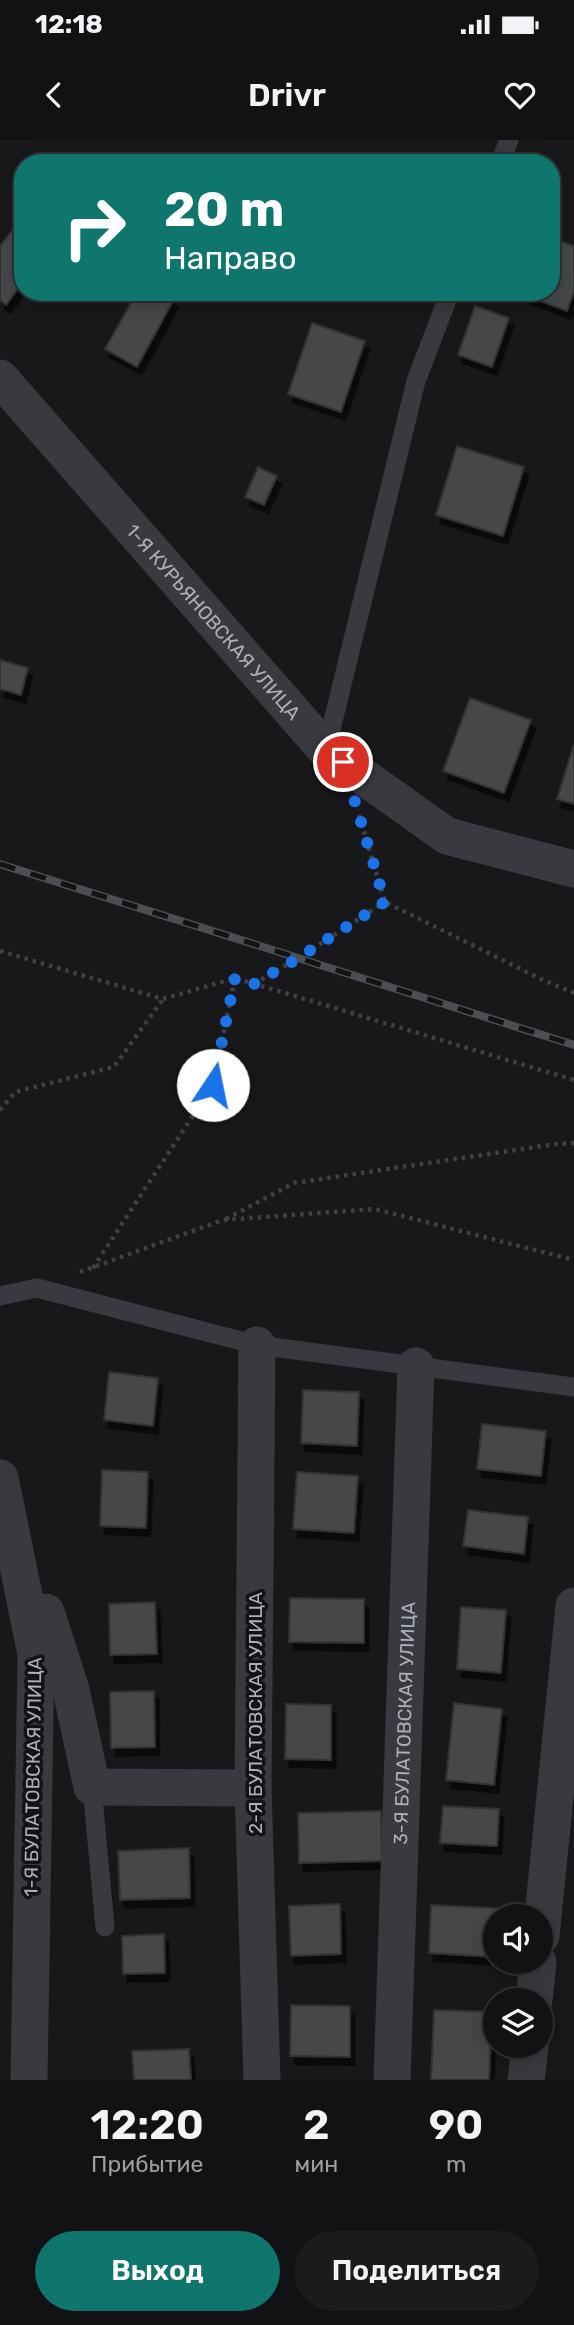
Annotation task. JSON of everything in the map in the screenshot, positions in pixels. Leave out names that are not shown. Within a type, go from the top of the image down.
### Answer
[{"type":"street","name":"1-Я КУРЬЯНОВСКАЯ УЛИЦА","points":[[0,379],[326,750],[447,836],[574,869]]},
{"type":"street","name":"2-Я БУЛАТОВСКАЯ УЛИЦА","points":[[257,1345],[253,1788],[262,2080]]},
{"type":"street","name":"3-Я БУЛАТОВСКАЯ УЛИЦА","points":[[392,2080],[416,1366]]},
{"type":"street","points":[[0,1468],[71,1690],[92,1787],[253,1788]]},
{"type":"street","name":"1-Я БУЛАТОВСКАЯ УЛИЦА","points":[[0,1478],[36,1654],[29,2080]]},
{"type":"street","points":[[547,1904],[564,1811],[574,1606]]},
{"type":"street","points":[[526,2080],[529,2058]]},
{"type":"lane","points":[[326,750],[416,381],[447,301]]},
{"type":"lane","points":[[0,1296],[37,1288],[257,1345],[574,1387]]},
{"type":"lane","points":[[92,1787],[105,1927]]},
{"type":"path","points":[[358,813],[385,902],[542,980],[574,993]]},
{"type":"path","points":[[254,984],[385,902]]},
{"type":"path","points":[[0,951],[163,999],[235,978],[574,1080]]},
{"type":"path","points":[[93,1268],[213,1085],[235,978]]},
{"type":"path","points":[[0,1110],[15,1092],[114,1067],[163,999]]},
{"type":"path","points":[[37,1288],[223,1220],[294,1183],[574,1143]]},
{"type":"path","points":[[223,1220],[375,1209],[574,1260]]},
{"type":"building","points":[[14,228],[14,294],[6,305],[0,300],[0,246]]},
{"type":"building","points":[[560,241],[574,246],[574,291],[567,311],[540,301],[560,301]]},
{"type":"building","points":[[132,301],[173,301],[137,367],[105,349]]},
{"type":"building","points":[[475,306],[509,318],[492,367],[458,355]]},
{"type":"building","points":[[312,323],[365,341],[341,412],[288,394]]},
{"type":"building","points":[[457,446],[524,467],[503,536],[436,515]]},
{"type":"building","points":[[258,467],[277,476],[264,505],[245,497]]},
{"type":"building","points":[[0,660],[28,668],[21,695],[0,689]]},
{"type":"building","points":[[470,698],[531,720],[504,793],[443,771]]},
{"type":"building","points":[[574,744],[574,804],[557,799]]},
{"type":"building","points":[[109,1372],[158,1378],[153,1426],[104,1420]]},
{"type":"building","points":[[303,1390],[359,1392],[357,1446],[301,1443]]},
{"type":"building","points":[[482,1424],[546,1431],[541,1476],[477,1469]]},
{"type":"building","points":[[102,1470],[148,1472],[146,1528],[100,1526]]},
{"type":"building","points":[[297,1472],[358,1476],[354,1533],[293,1529]]},
{"type":"building","points":[[468,1510],[528,1517],[524,1554],[463,1546]]},
{"type":"building","points":[[290,1598],[364,1599],[364,1643],[289,1642]]},
{"type":"building","points":[[155,1602],[157,1654],[110,1655],[109,1604]]},
{"type":"building","points":[[461,1607],[506,1610],[501,1673],[457,1669]]},
{"type":"building","points":[[154,1691],[155,1747],[111,1748],[110,1692]]},
{"type":"building","points":[[454,1703],[502,1709],[494,1785],[446,1780]]},
{"type":"building","points":[[286,1704],[331,1705],[331,1760],[285,1759]]},
{"type":"building","points":[[443,1806],[499,1809],[497,1846],[440,1843]]},
{"type":"building","points":[[381,1811],[382,1861],[299,1863],[298,1813]]},
{"type":"building","points":[[189,1848],[190,1898],[120,1900],[118,1851]]},
{"type":"building","points":[[340,1904],[341,1954],[291,1956],[289,1906]]},
{"type":"building","points":[[431,1905],[483,1907],[483,1956],[429,1953]]},
{"type":"building","points":[[164,1934],[165,1973],[123,1974],[122,1936]]},
{"type":"building","points":[[291,2005],[350,2006],[350,2057],[290,2056]]},
{"type":"building","points":[[434,2010],[483,2012],[483,2058],[490,2058],[489,2080],[431,2080]]},
{"type":"building","points":[[189,2049],[191,2080],[134,2080],[132,2051]]},
{"type":"railway","points":[[0,864],[574,1045]]},
{"type":"route","points":[[213,1085],[235,978],[254,984],[385,902],[343,762]]}]
